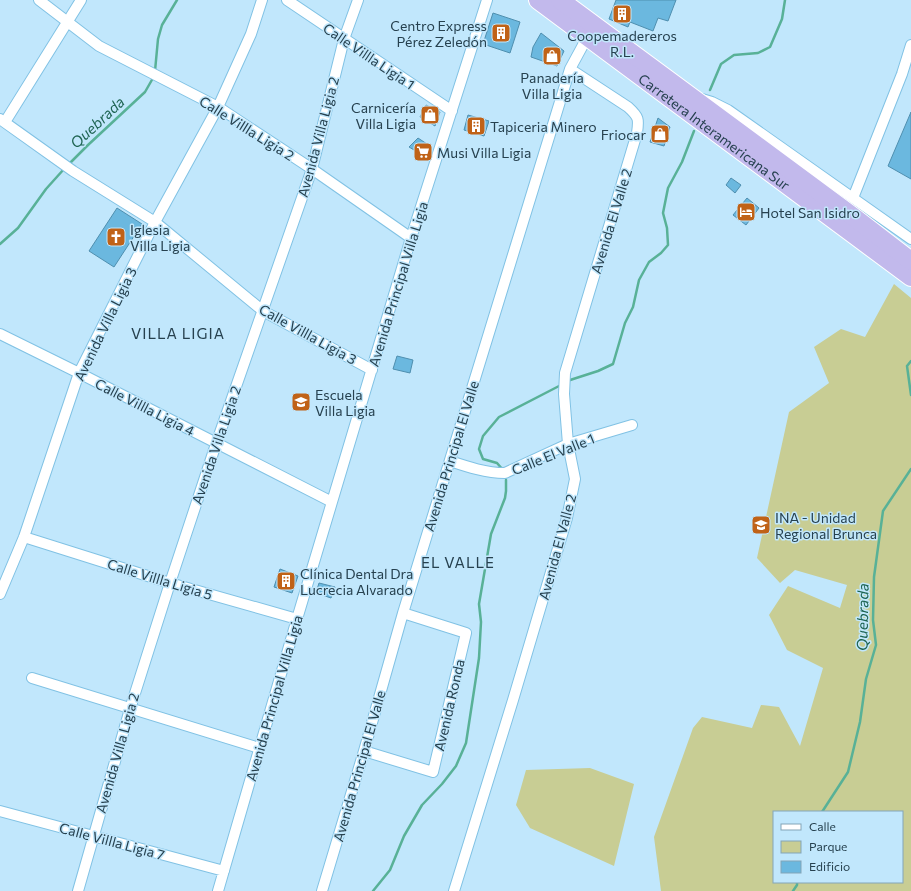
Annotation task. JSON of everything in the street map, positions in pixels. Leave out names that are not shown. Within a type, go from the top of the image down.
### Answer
[{"type":"highway","name":"Carretera Interamericana Sur","points":[[538,0],[590,31],[692,97],[910,257]]},
{"type":"highway","name":"Carretera Interamericana Sur","points":[[560,0],[590,31],[911,278]]},
{"type":"street","name":"Calle Villla Ligia 2","points":[[39,0],[99,46],[218,108],[312,168],[411,238]]},
{"type":"street","points":[[3,121],[82,0]]},
{"type":"street","name":"Avenida Villa Ligia 3","points":[[0,594],[24,537],[79,373],[155,222],[218,108],[251,34],[262,0]]},
{"type":"street","name":"Calle Villla Ligia 1","points":[[287,0],[452,111]]},
{"type":"street","name":"Avenida Villa Ligia 2","points":[[78,891],[130,709],[170,583],[216,444],[312,168],[344,39],[358,0]]},
{"type":"street","name":"Avenida Principal Villa Ligia","points":[[218,891],[297,619],[411,238],[487,0]]},
{"type":"street","name":"Avenida Principal El Valle","points":[[322,891],[403,613],[570,68],[590,31]]},
{"type":"street","points":[[854,198],[902,74],[911,45]]},
{"type":"street","name":"Avenida El Valle 2","points":[[454,891],[514,700],[567,518],[575,479],[568,444],[565,376],[637,133],[637,115],[628,107],[570,68]]},
{"type":"street","points":[[692,97],[712,102],[728,110],[911,239]]},
{"type":"street","name":"Calle Villla Ligia 3","points":[[3,121],[72,170],[155,222],[263,311],[372,370]]},
{"type":"street","name":"Calle Villla Ligia 4","points":[[0,334],[332,502]]},
{"type":"street","name":"Calle El Valle 1","points":[[450,461],[476,470],[505,473],[568,444],[632,425]]},
{"type":"street","name":"Calle Villla Ligia 5","points":[[24,537],[170,583],[297,619]]},
{"type":"street","name":"Avenida Ronda","points":[[364,751],[433,772],[466,633],[403,613]]},
{"type":"street","points":[[32,678],[259,748]]},
{"type":"street","name":"Calle Villla Ligia 7","points":[[0,811],[224,871]]},
{"type":"green space","points":[[894,284],[911,298],[911,891],[661,891],[654,837],[693,728],[702,717],[752,728],[761,705],[779,707],[800,746],[823,668],[787,650],[769,615],[788,586],[840,608],[847,585],[795,570],[780,583],[757,558],[789,412],[829,383],[814,347],[841,329],[865,337]]},
{"type":"green space","points":[[590,768],[634,784],[614,866],[530,828],[516,805],[526,770]]},
{"type":"building","name":"Coopemadereros R.L.","points":[[616,0],[676,0],[668,21],[658,18],[653,31],[630,22],[628,27],[609,19]]},
{"type":"building","name":"Centro Express Pérez Zeledón","points":[[493,13],[520,22],[510,53],[483,44]]},
{"type":"building","points":[[541,33],[564,51],[557,66],[531,57],[533,47]]},
{"type":"building","name":"Carnicería Villa Ligia","points":[[426,105],[440,112],[435,126],[420,117]]},
{"type":"building","points":[[911,112],[911,179],[888,166]]},
{"type":"building","name":"Tapiceria Minero","points":[[468,115],[489,121],[484,136],[464,130]]},
{"type":"building","name":"Friocar","points":[[658,118],[670,127],[664,146],[650,142]]},
{"type":"building","name":"Musi Villa Ligia","points":[[418,138],[430,146],[426,157],[409,147]]},
{"type":"building","points":[[731,178],[741,185],[735,193],[726,185]]},
{"type":"building","name":"Hotel San Isidro","points":[[747,198],[759,208],[746,225],[733,215]]},
{"type":"building","name":"Iglesia Villa Ligia","points":[[117,208],[142,224],[114,267],[89,251]]},
{"type":"building","points":[[397,356],[413,360],[410,373],[393,369]]},
{"type":"building","name":"Clínica Dental Dra Lucrecia Alvarado","points":[[280,569],[298,576],[292,593],[274,587]]},
{"type":"building","points":[[319,583],[335,587],[331,598],[316,593]]},
{"type":"waterway","name":"Quebrada","points":[[155,71],[158,39],[162,25],[177,0]]},
{"type":"waterway","points":[[710,90],[721,64],[734,55],[758,53],[770,47],[782,19],[785,0]]},
{"type":"waterway","name":"Quebrada","points":[[68,165],[145,92],[153,78]]},
{"type":"waterway","points":[[567,381],[598,371],[613,364],[625,323],[633,307],[639,280],[649,262],[661,253],[668,245],[667,228],[663,213],[668,188],[682,162],[694,131]]},
{"type":"waterway","name":"Quebrada","points":[[0,244],[18,228],[46,189],[64,169]]},
{"type":"waterway","name":"Quebrada","points":[[911,361],[907,366],[911,395]]},
{"type":"waterway","points":[[503,470],[497,463],[483,459],[479,449],[483,436],[499,417],[561,385]]},
{"type":"waterway","name":"Quebrada","points":[[823,811],[848,772],[860,722],[866,679],[876,645],[873,620],[874,577],[883,511],[911,469]]},
{"type":"waterway","points":[[373,891],[390,870],[404,836],[422,805],[442,784],[456,766],[466,743],[479,658],[481,622],[479,604],[491,534],[505,498],[506,480]]},
{"type":"waterway","name":"Quebrada","points":[[793,891],[797,883]]},
{"type":"place","name":"Coopemadereros R.L.","points":[[622,14]]},
{"type":"place","name":"Centro Express Pérez Zeledón","points":[[501,33]]},
{"type":"place","name":"Panadería Villa Ligia","points":[[552,56]]},
{"type":"place","name":"Carnicería Villa Ligia","points":[[430,115]]},
{"type":"place","name":"Tapiceria Minero","points":[[476,126]]},
{"type":"place","name":"Friocar","points":[[660,134]]},
{"type":"place","name":"Musi Villa Ligia","points":[[423,152]]},
{"type":"place","name":"Hotel San Isidro","points":[[746,212]]},
{"type":"place","name":"Iglesia Villa Ligia","points":[[116,237]]},
{"type":"place","name":"Escuela Villa Ligia","points":[[301,402]]},
{"type":"place","name":"INA - Unidad Regional Brunca","points":[[761,525]]},
{"type":"place","name":"Clínica Dental Dra Lucrecia Alvarado","points":[[286,581]]},
{"type":"district","name":"VILLA LIGIA","points":[[178,333]]},
{"type":"district","name":"EL VALLE","points":[[458,562]]}]
